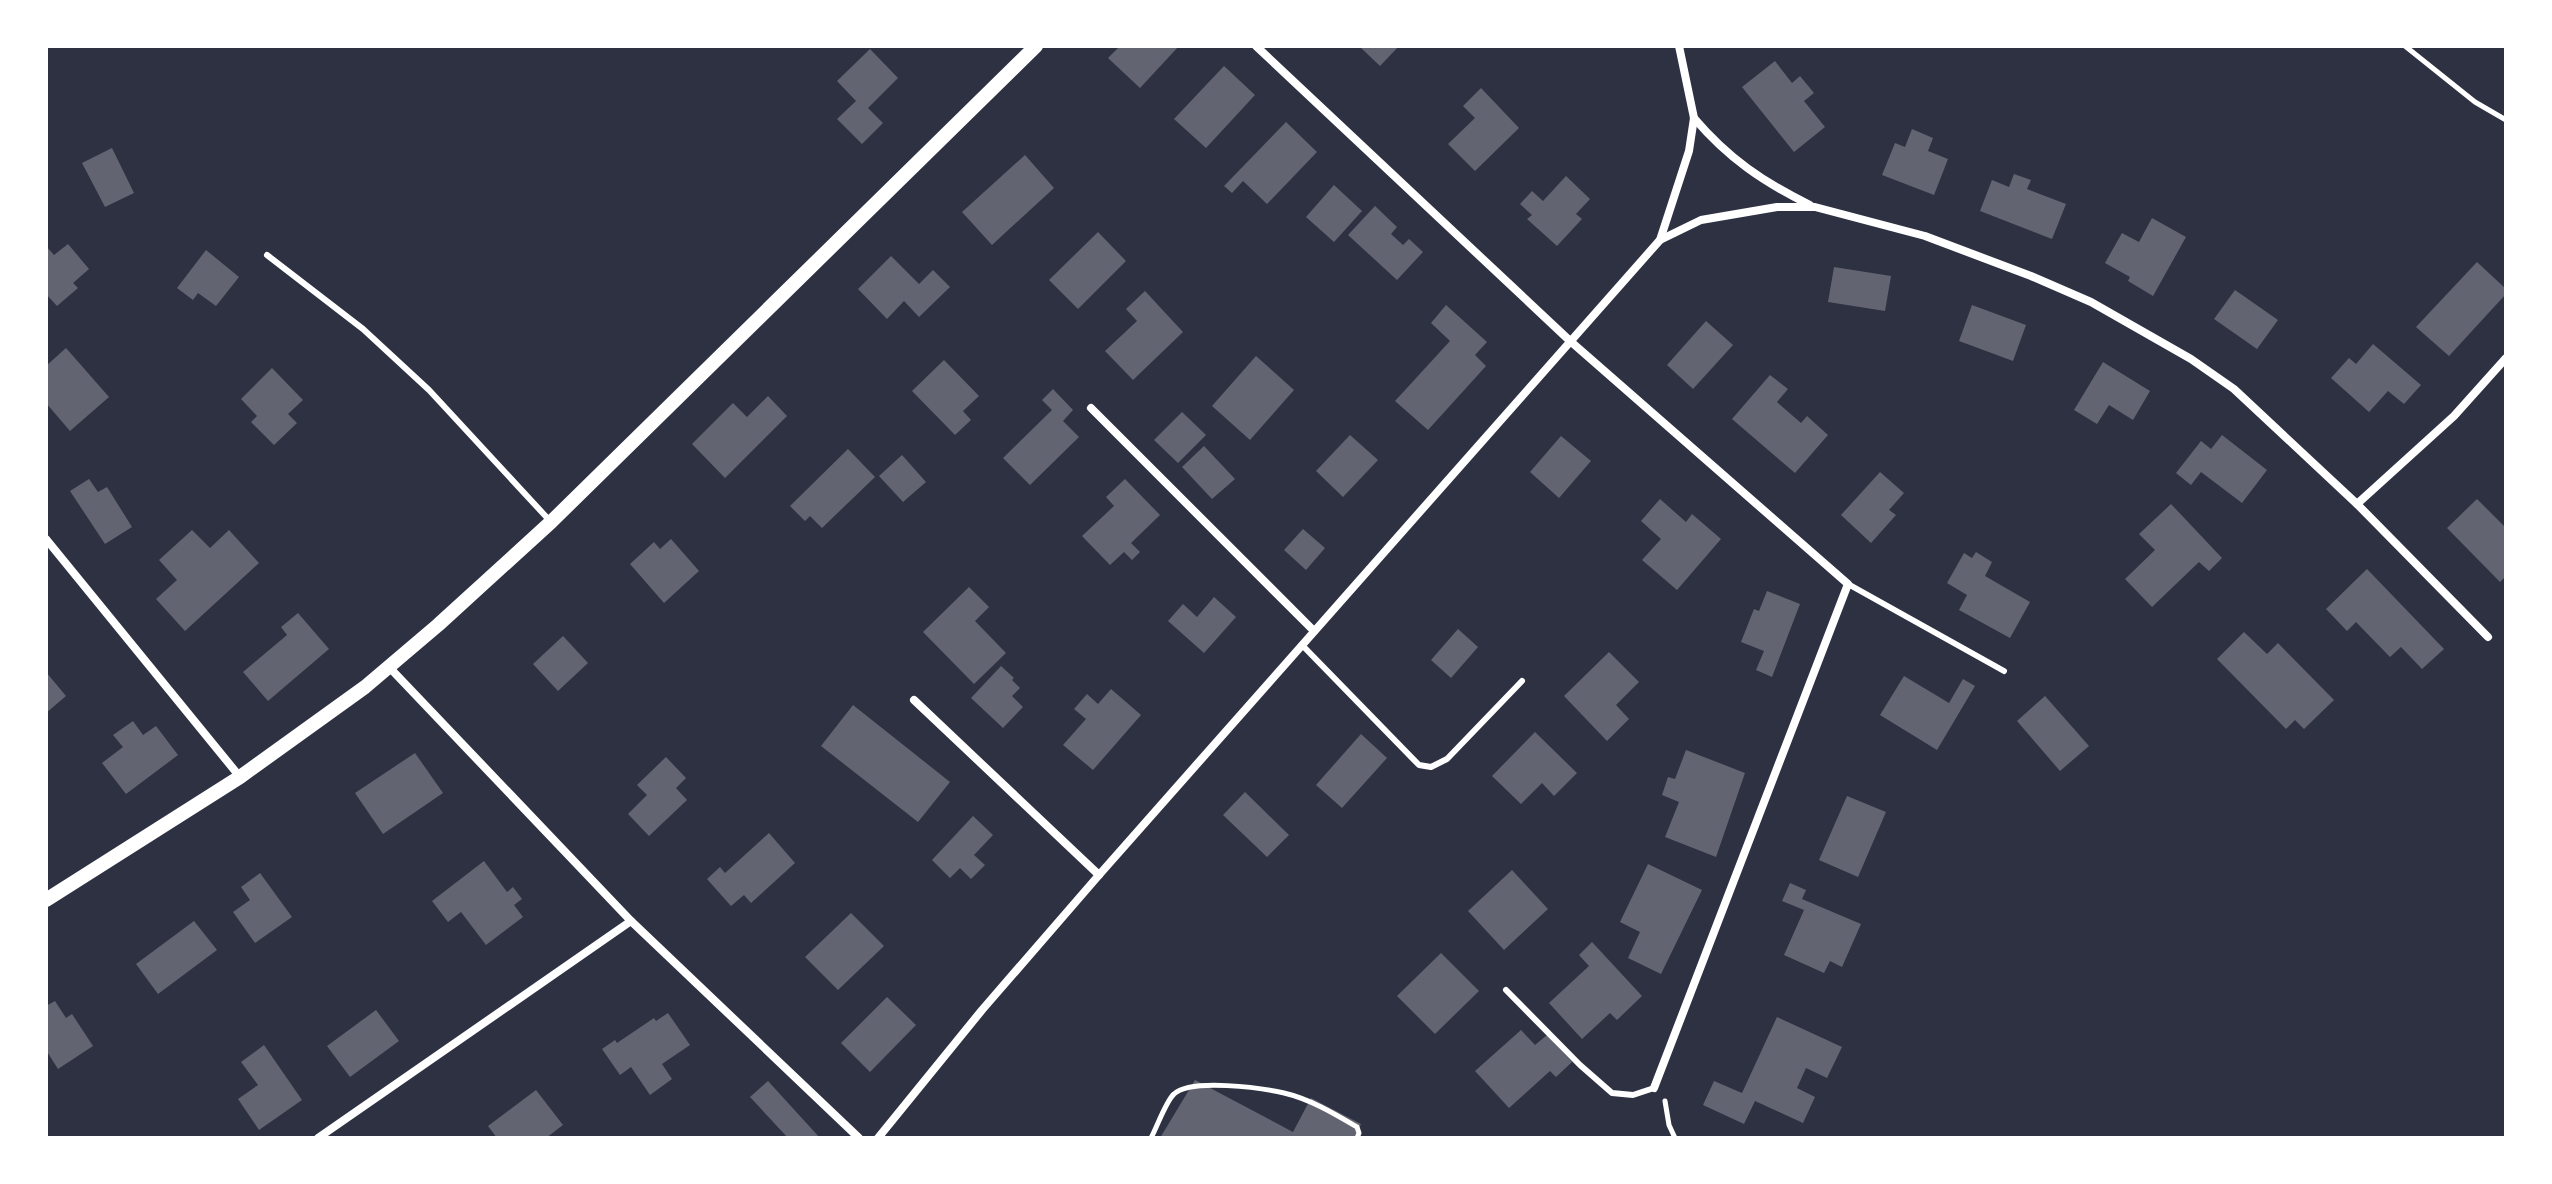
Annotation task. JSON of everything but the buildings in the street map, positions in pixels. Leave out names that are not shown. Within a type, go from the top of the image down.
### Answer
[{"type":"street","points":[[46,900],[240,777],[389,667],[551,522],[1036,46]]},
{"type":"street","points":[[1256,46],[1569,340],[1848,584],[1654,1088]]},
{"type":"street","points":[[1660,240],[1689,151],[1694,118],[1679,46]]},
{"type":"street","points":[[1694,118],[1733,159],[1778,190],[1815,207],[1925,236],[2031,276],[2091,302],[2191,359],[2234,389],[2357,504],[2488,637]]},
{"type":"street","points":[[878,1138],[982,1010],[1099,875],[1660,240],[1701,220],[1777,207],[1815,207]]},
{"type":"street","points":[[2357,504],[2454,416],[2506,358]]},
{"type":"street","points":[[1091,408],[1314,631]]},
{"type":"street","points":[[46,539],[240,777]]},
{"type":"street","points":[[389,667],[631,921],[859,1138]]},
{"type":"street","points":[[914,700],[1099,875]]},
{"type":"street","points":[[318,1138],[631,921]]},
{"type":"lane","points":[[267,255],[363,329],[429,390],[551,522]]},
{"type":"lane","points":[[1848,584],[2004,671]]},
{"type":"lane","points":[[1302,645],[1419,765],[1431,767],[1447,759],[1522,681]]},
{"type":"lane","points":[[1506,990],[1612,1093],[1633,1095],[1654,1088]]},
{"type":"path","points":[[2405,46],[2475,102],[2506,120]]},
{"type":"path","points":[[1151,1138],[1173,1094],[1186,1088],[1221,1085],[1285,1093],[1357,1127],[1357,1138]]},
{"type":"path","points":[[1654,1088],[1665,1092],[1665,1110],[1675,1138]]}]
